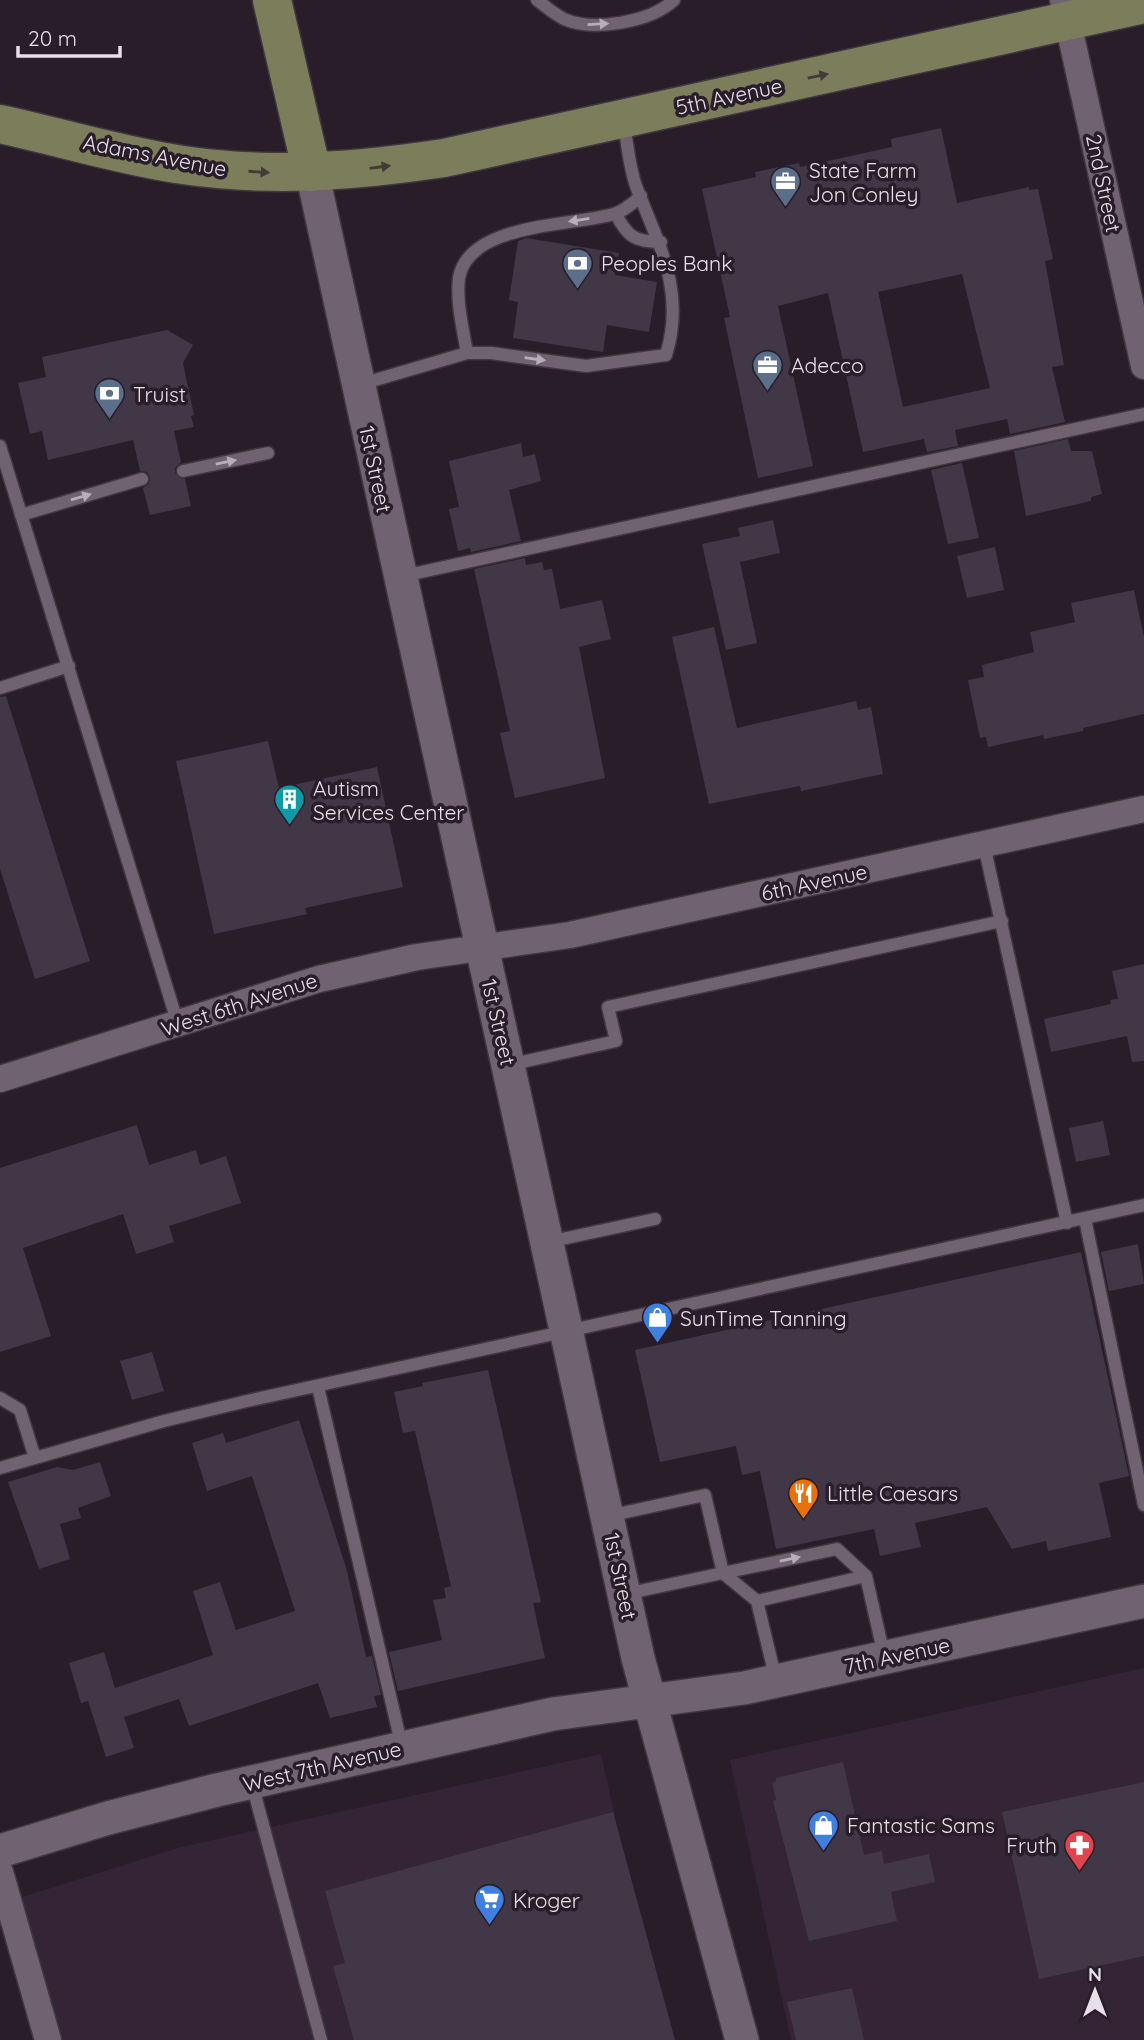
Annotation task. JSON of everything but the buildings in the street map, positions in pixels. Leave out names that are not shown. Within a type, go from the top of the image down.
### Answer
[{"type":"main road","name":"1st Street","points":[[272,0],[312,172]]},
{"type":"main road","name":"5th Avenue","points":[[312,172],[365,169],[444,158],[623,119],[1065,10],[1144,4]]},
{"type":"main road","name":"Adams Avenue","points":[[0,124],[182,165],[273,173],[312,172]]},
{"type":"street","name":"2nd Street","points":[[1065,10],[1144,366]]},
{"type":"street","name":"1st Street","points":[[312,172],[649,1700],[742,2040]]},
{"type":"street","name":"6th Avenue","points":[[483,948],[570,935],[1144,809]]},
{"type":"street","name":"West 6th Avenue","points":[[0,1079],[319,978],[417,957],[483,948]]},
{"type":"street","name":"7th Avenue","points":[[649,1700],[776,1681],[1144,1601]]},
{"type":"street","name":"West 7th Avenue","points":[[0,1851],[107,1818],[251,1782],[553,1714],[649,1700]]},
{"type":"street","points":[[0,1872],[48,2040]]},
{"type":"lane","points":[[537,0],[564,19],[584,24],[606,24],[649,15],[674,0]]},
{"type":"lane","points":[[358,385],[467,353],[491,353],[586,366],[666,355],[673,331],[674,296],[661,243],[635,183],[623,119]]},
{"type":"lane","points":[[467,353],[459,292],[465,259],[487,242],[544,226],[616,214],[641,196]]},
{"type":"lane","points":[[616,214],[625,233],[641,243],[661,243]]},
{"type":"lane","points":[[400,577],[1144,414]]},
{"type":"lane","points":[[0,446],[178,1024]]},
{"type":"lane","points":[[183,471],[268,453]]},
{"type":"lane","points":[[21,515],[142,479]]},
{"type":"lane","points":[[0,688],[69,666]]},
{"type":"lane","points":[[984,845],[1067,1223]]},
{"type":"lane","points":[[509,1065],[616,1041],[608,1007],[1002,921]]},
{"type":"lane","points":[[0,1468],[164,1421],[1144,1205]]},
{"type":"lane","points":[[548,1242],[655,1219]]},
{"type":"lane","points":[[1085,1219],[1144,1505]]},
{"type":"lane","points":[[318,1387],[402,1747]]},
{"type":"lane","points":[[0,1398],[19,1410],[34,1458]]},
{"type":"lane","points":[[608,1516],[705,1495],[723,1573],[757,1601],[776,1681]]},
{"type":"lane","points":[[625,1594],[838,1549],[866,1576],[884,1658]]},
{"type":"lane","points":[[757,1601],[866,1576]]},
{"type":"lane","points":[[251,1782],[321,2040]]},
{"type":"shaded area","points":[[1144,1668],[1144,2040],[791,2040],[730,1760]]},
{"type":"shaded area","points":[[601,1754],[665,2040],[41,2040],[0,1904],[181,1847]]},
{"type":"place","name":"State Farm Jon Conley","points":[[786,209]]},
{"type":"place","name":"Peoples Bank","points":[[578,290]]},
{"type":"place","name":"Adecco","points":[[768,392]]},
{"type":"place","name":"Truist","points":[[110,421]]},
{"type":"place","name":"Autism Services Center","points":[[290,827]]},
{"type":"place","name":"SunTime Tanning","points":[[657,1345]]},
{"type":"place","name":"Little Caesars","points":[[804,1520]]},
{"type":"place","name":"Fantastic Sams","points":[[824,1852]]},
{"type":"place","name":"Fruth","points":[[1080,1872]]},
{"type":"place","name":"Kroger","points":[[490,1927]]}]
